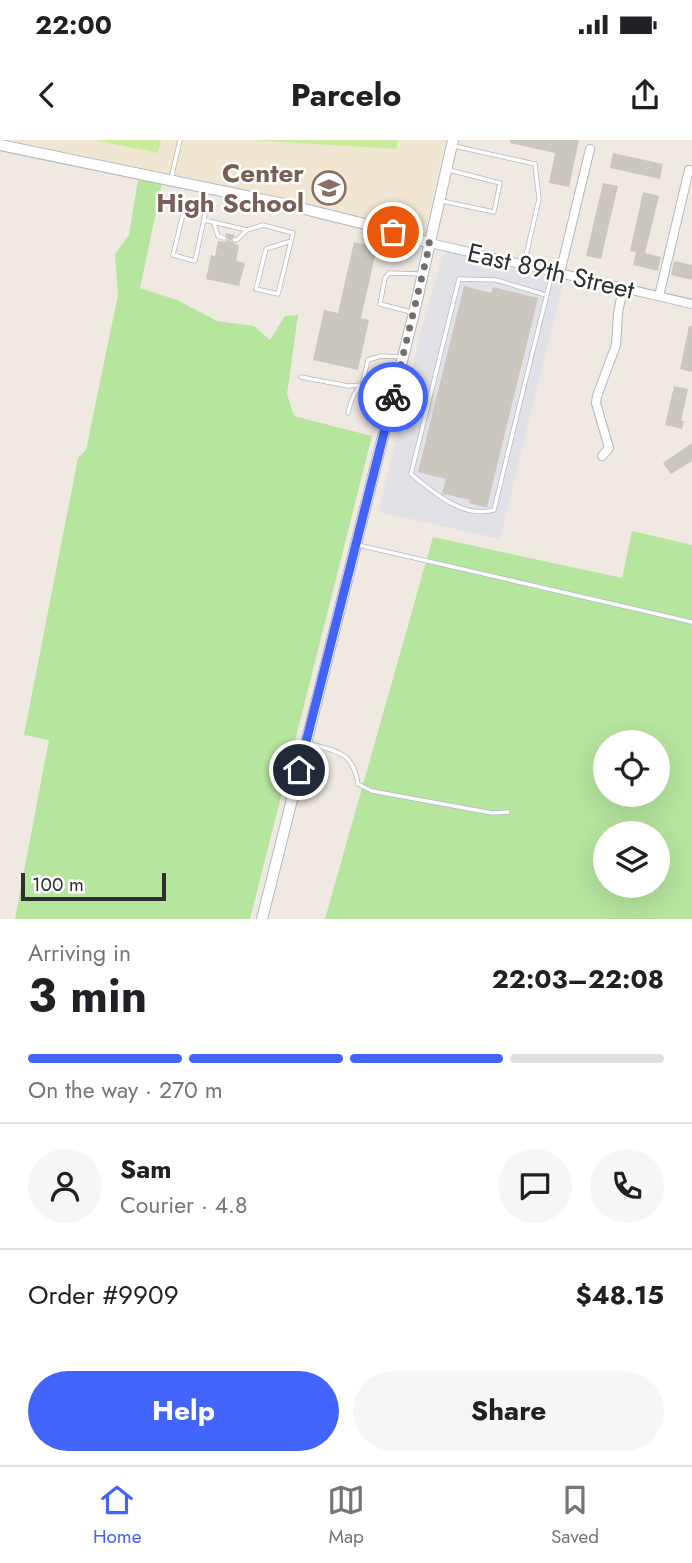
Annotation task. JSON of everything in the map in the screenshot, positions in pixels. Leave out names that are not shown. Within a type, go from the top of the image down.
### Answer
[{"type":"main road","points":[[262,919],[414,313],[452,143]]},
{"type":"main road","name":"East 89th Street","points":[[0,145],[348,219],[430,243]]},
{"type":"street","points":[[556,272],[590,149]]},
{"type":"street","points":[[659,296],[689,170]]},
{"type":"street","name":"East 89th Street","points":[[430,243],[692,304]]},
{"type":"street","points":[[602,456],[609,448],[596,403],[616,345],[623,288]]},
{"type":"lane","points":[[170,181],[180,140]]},
{"type":"lane","points":[[452,143],[535,164],[540,199],[524,265]]},
{"type":"lane","points":[[440,201],[494,212],[500,183],[447,170]]},
{"type":"lane","points":[[199,207],[203,188]]},
{"type":"lane","points":[[185,206],[199,207],[206,210],[195,261],[173,255],[185,206]]},
{"type":"lane","points":[[204,220],[247,230]]},
{"type":"lane","points":[[214,223],[218,236],[224,238]]},
{"type":"lane","points":[[234,240],[247,230],[263,225],[293,233],[291,242],[278,294],[256,289],[266,249],[291,242]]},
{"type":"lane","points":[[547,295],[496,280],[459,279],[411,474],[443,500],[482,514],[494,510],[547,295],[556,272]]},
{"type":"lane","points":[[414,313],[380,304],[382,290],[389,273],[423,274]]},
{"type":"lane","points":[[348,413],[353,393],[362,385],[368,360],[381,356],[402,357]]},
{"type":"lane","points":[[301,377],[348,386],[375,382],[395,388]]},
{"type":"lane","points":[[356,544],[692,622]]},
{"type":"lane","points":[[306,743],[347,756],[355,769],[358,784],[372,791],[492,813],[508,811]]},
{"type":"shaded area","name":"Center High School","points":[[0,140],[444,140],[425,233],[419,235]]},
{"type":"shaded area","points":[[448,253],[540,275],[563,284],[500,539],[379,512],[421,331],[443,255]]},
{"type":"green space","points":[[94,140],[161,140],[158,153]]},
{"type":"green space","points":[[250,140],[397,140],[397,149]]},
{"type":"green space","points":[[138,180],[162,184],[140,288],[177,300],[217,321],[254,326],[270,340],[285,316],[298,315],[287,394],[294,416],[372,436],[250,919],[15,919],[49,740],[24,735],[78,458],[86,450],[118,295],[115,254],[129,235]]},
{"type":"green space","points":[[632,531],[692,545],[692,919],[325,919],[433,537],[622,578]]},
{"type":"building","points":[[510,140],[579,140],[569,187],[549,183],[555,153],[510,143]]},
{"type":"building","points":[[613,153],[663,164],[660,179],[610,168]]},
{"type":"building","points":[[603,183],[618,186],[601,259],[586,256]]},
{"type":"building","points":[[643,192],[659,196],[645,253],[661,257],[658,271],[633,265],[636,252],[630,251]]},
{"type":"building","points":[[225,233],[235,235],[230,241],[239,246],[236,261],[245,263],[239,286],[206,279],[211,255],[215,256],[218,241],[228,240]]},
{"type":"building","points":[[354,242],[377,247],[361,318],[369,320],[358,370],[313,360],[324,310],[338,313]]},
{"type":"building","points":[[674,261],[692,265],[692,280],[671,275]]},
{"type":"building","points":[[464,286],[491,293],[493,287],[538,298],[487,507],[442,493],[446,479],[418,472]]},
{"type":"building","points":[[689,326],[692,326],[692,372],[680,369]]},
{"type":"building","points":[[674,386],[688,389],[681,421],[684,421],[682,429],[665,425]]},
{"type":"building","points":[[692,443],[692,461],[671,474],[663,463]]},
{"type":"way so far","points":[[393,232],[430,243],[393,397]]},
{"type":"place","name":"Center High School","points":[[329,188]]},
{"type":"route","points":[[299,770],[393,397]]}]
